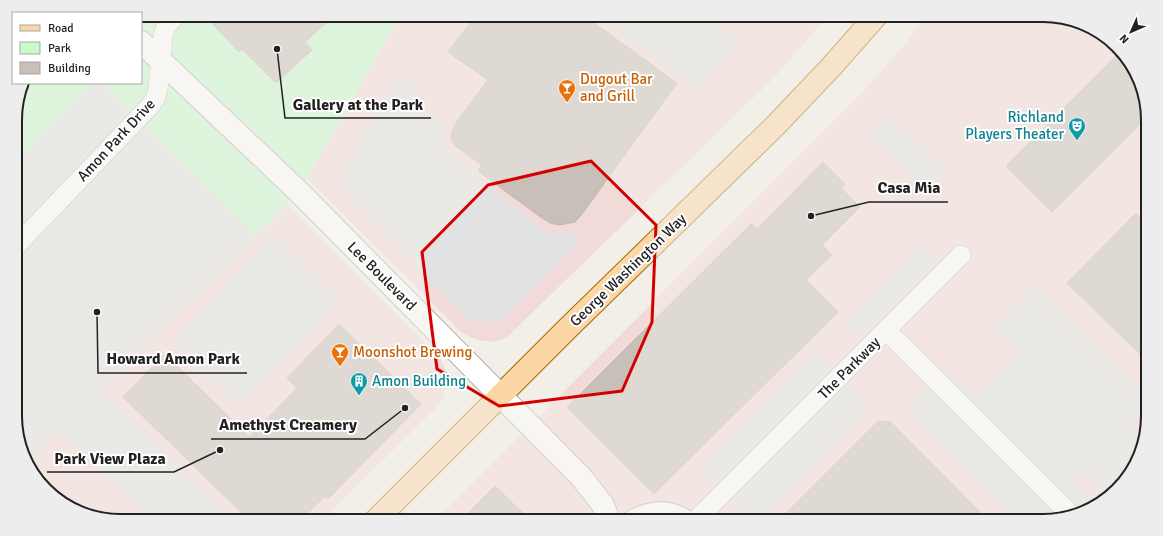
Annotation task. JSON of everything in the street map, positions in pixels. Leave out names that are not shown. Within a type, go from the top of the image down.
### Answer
[{"type":"main road","name":"George Washington Way","points":[[382,514],[775,126],[832,66],[871,22]]},
{"type":"street","name":"Lee Boulevard","points":[[142,43],[299,192],[501,395],[582,478],[603,505],[606,514]]},
{"type":"street","points":[[646,514],[663,512],[670,514]]},
{"type":"lane","name":"Amon Park Drive","points":[[22,240],[150,106],[156,97],[158,89],[165,31],[170,22]]},
{"type":"lane","points":[[886,330],[961,255]]},
{"type":"lane","name":"The Parkway","points":[[702,514],[886,330],[1067,511]]},
{"type":"highlighted area","points":[[591,161],[656,225],[652,322],[622,391],[499,406],[437,369],[422,252],[488,185]]},
{"type":"shaded area","points":[[397,22],[823,22],[775,77],[729,122],[507,337],[494,342],[477,340],[462,333],[307,178]]},
{"type":"shaded area","points":[[607,22],[717,22],[714,26],[739,38],[700,88],[624,36]]},
{"type":"shaded area","points":[[922,22],[1049,22],[1062,24],[1080,29],[1092,35],[1103,42],[1111,50],[1111,52],[1113,52],[1121,60],[1134,83],[1138,95],[1141,120],[1141,422],[1134,453],[1121,476],[1103,494],[1092,501],[1074,509],[1049,514],[442,514],[862,93],[910,38]]},
{"type":"shaded area","points":[[400,74],[420,85],[408,103],[443,125],[446,151],[549,234],[571,231],[582,240],[500,322],[470,320],[346,195],[347,166]]},
{"type":"shaded area","points":[[93,84],[103,84],[256,235],[100,390],[226,514],[145,514],[60,430],[31,458],[25,441],[22,416],[22,156]]},
{"type":"shaded area","points":[[888,115],[947,171],[928,191],[870,135]]},
{"type":"shaded area","points":[[287,204],[431,349],[442,362],[448,375],[445,392],[439,405],[329,514],[114,514],[101,512],[83,507],[60,494],[42,476],[31,458]]},
{"type":"shaded area","points":[[274,235],[341,300],[237,407],[170,342]]},
{"type":"shaded area","points":[[920,247],[941,259],[865,335],[843,325]]},
{"type":"shaded area","points":[[1034,286],[1141,394],[1141,412],[1132,421],[1140,430],[1139,435],[1134,453],[1124,470],[1104,491],[1082,470],[1072,480],[1092,501],[1080,507],[1062,512],[1049,514],[1010,514],[907,410],[947,370],[974,396],[1018,352],[993,326]]},
{"type":"shaded area","points":[[815,352],[870,406],[764,514],[745,514],[700,469]]},
{"type":"green space","points":[[142,22],[397,22],[307,178],[287,204],[31,458],[25,441],[22,416],[22,114],[25,95],[29,84],[142,84]]},
{"type":"building","points":[[211,22],[327,22],[305,42],[312,50],[276,83],[242,49],[239,52]]},
{"type":"building","name":"Dugout Bar and Grill","points":[[471,22],[593,22],[677,83],[582,214],[575,222],[559,225],[550,223],[539,216],[478,171],[482,165],[456,146],[451,139],[452,131],[456,123],[488,80],[448,52]]},
{"type":"building","name":"Richland Players Theater","points":[[1116,56],[1128,71],[1134,83],[1138,95],[1141,123],[1052,212],[1006,166]]},
{"type":"building","points":[[823,162],[845,184],[841,188],[860,207],[822,245],[832,255],[806,280],[838,312],[654,494],[567,407],[751,224],[757,229]]},
{"type":"building","points":[[1136,213],[1141,218],[1141,355],[1067,283]]},
{"type":"building","points":[[339,324],[421,404],[328,499],[325,496],[307,514],[243,514],[123,397],[165,354],[249,437],[297,388],[287,378]]},
{"type":"building","points":[[878,421],[891,422],[982,514],[785,514]]},
{"type":"building","points":[[495,486],[524,514],[467,514]]},
{"type":"place","name":"Gallery at the Park","points":[[277,49]]},
{"type":"place","name":"Dugout Bar and Grill","points":[[567,103]]},
{"type":"place","name":"Richland Players Theater","points":[[1077,141]]},
{"type":"place","name":"Casa Mia","points":[[811,216]]},
{"type":"place","name":"Howard Amon Park","points":[[97,312]]},
{"type":"place","name":"Moonshot Brewing","points":[[340,367]]},
{"type":"place","name":"Amon Building","points":[[359,396]]},
{"type":"place","name":"Amethyst Creamery","points":[[405,408]]},
{"type":"place","name":"Park View Plaza","points":[[220,450]]}]
